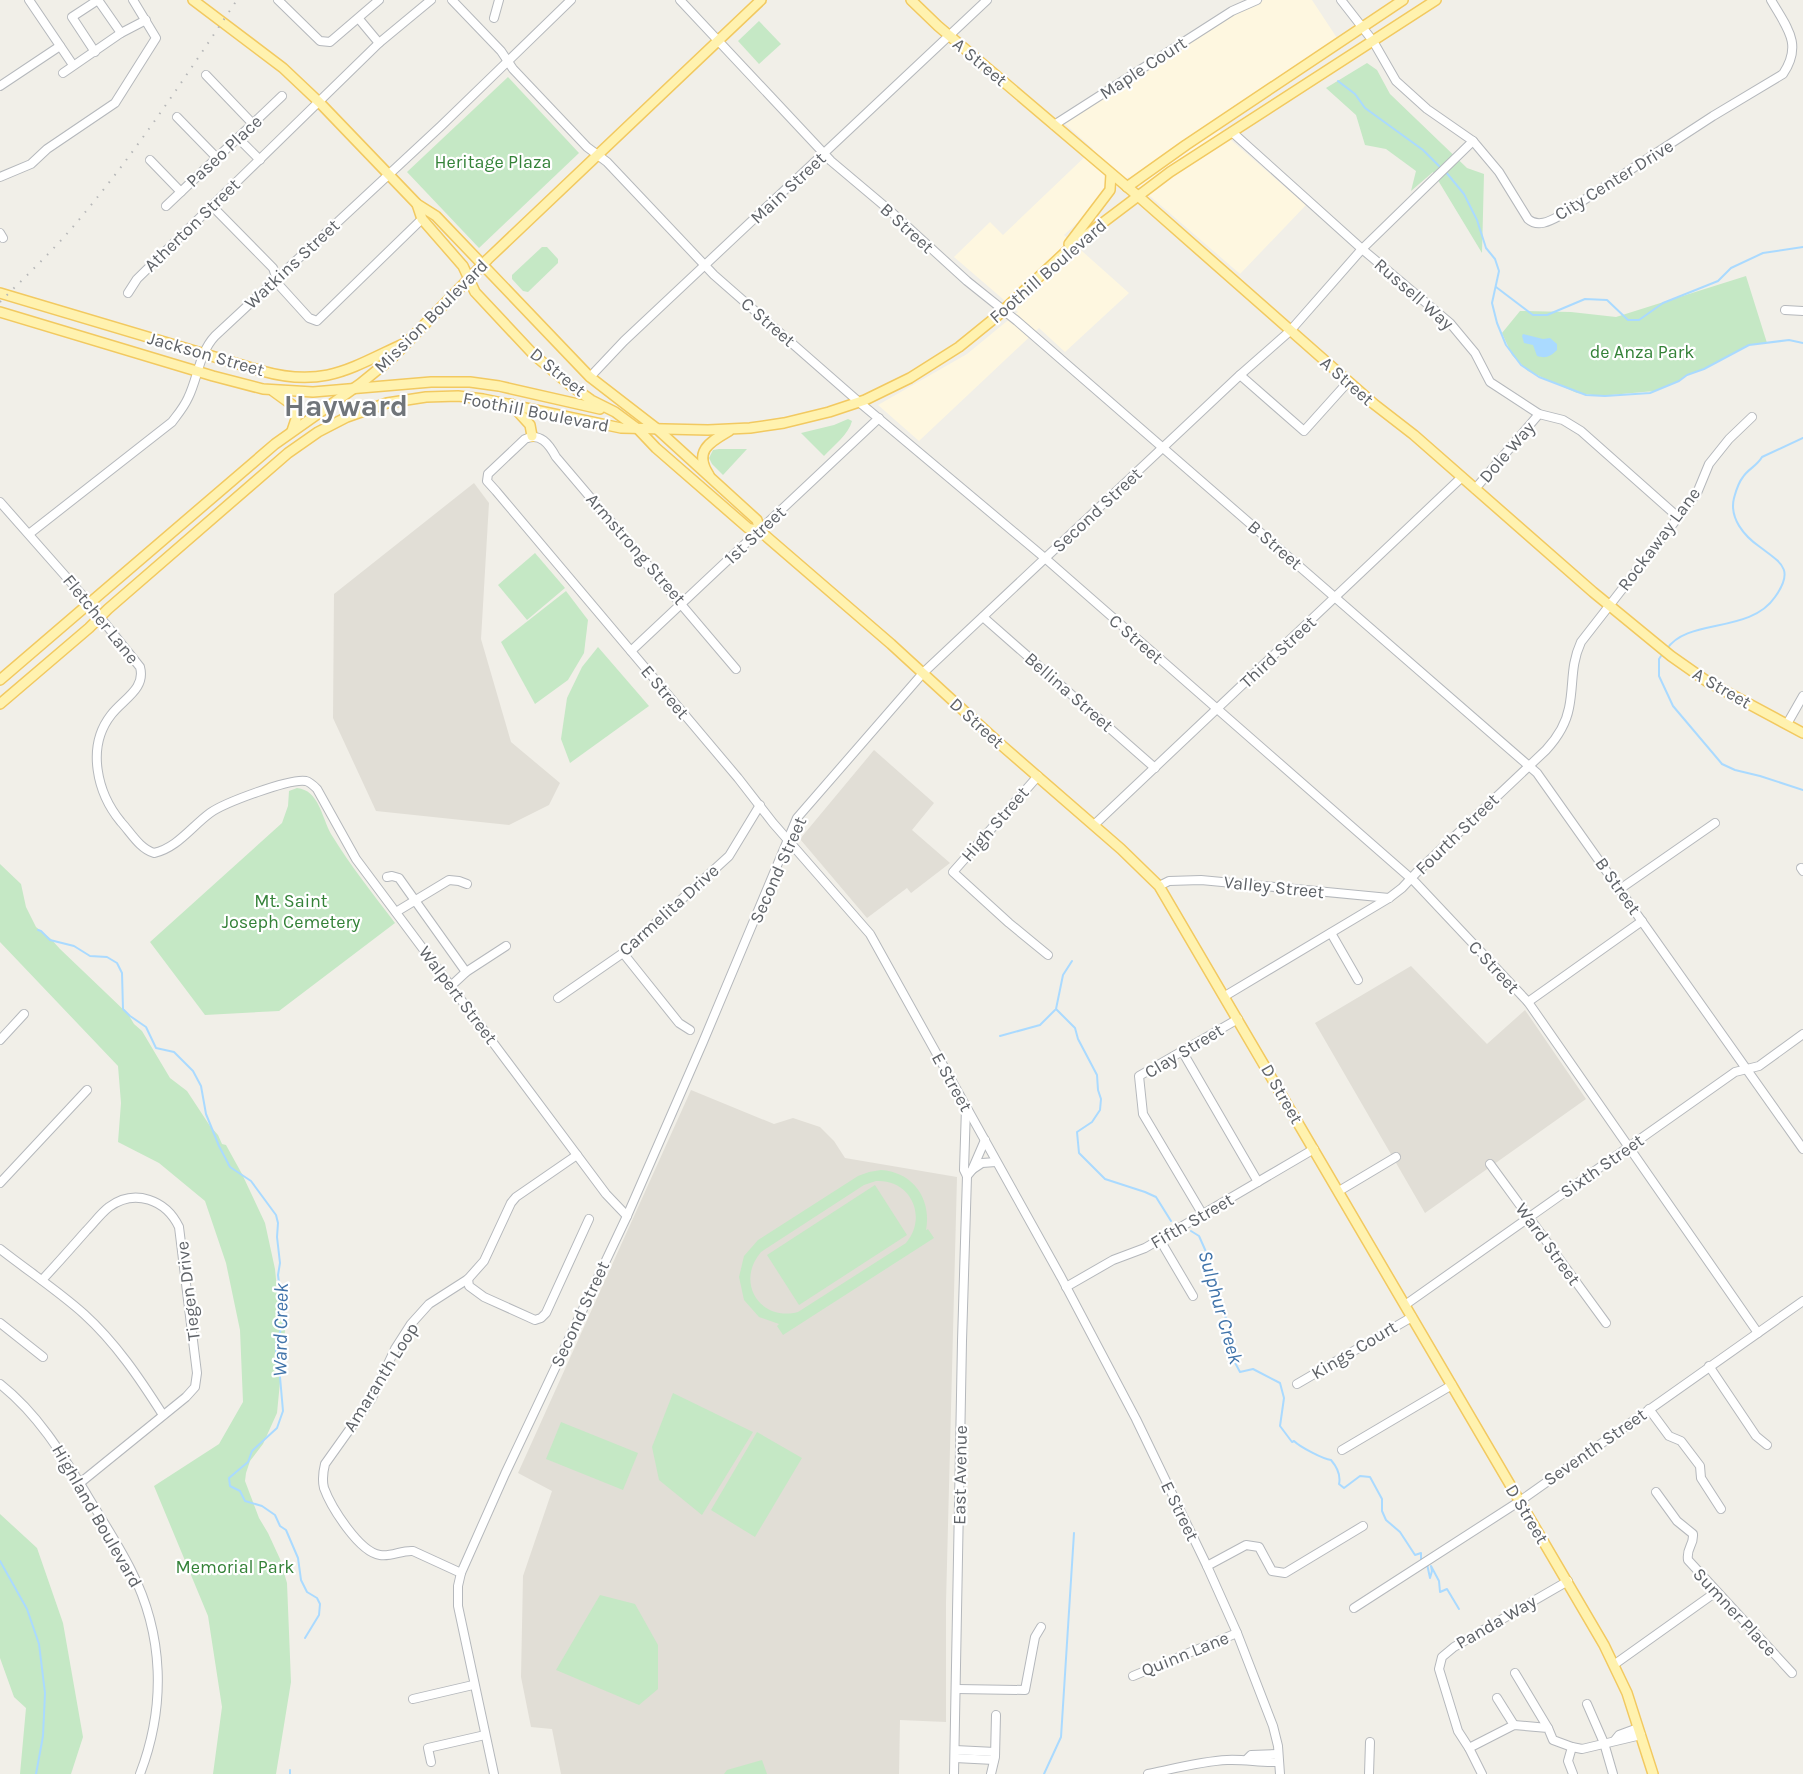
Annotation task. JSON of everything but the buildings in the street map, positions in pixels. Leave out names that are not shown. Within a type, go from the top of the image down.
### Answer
[{"type":"main road","name":"D Street","points":[[193,0],[282,68],[319,102],[417,204],[436,216],[590,377],[656,428],[757,520],[760,531]]},
{"type":"main road","name":"Mission Boulevard","points":[[0,680],[291,432],[382,367],[411,340],[482,265],[761,0]]},
{"type":"main road","name":"A Street","points":[[912,0],[949,35],[1138,196],[1348,382],[1647,637],[1708,682],[1803,733]]},
{"type":"main road","points":[[1127,187],[1403,0]]},
{"type":"main road","name":"Foothill Boulevard","points":[[100,617],[288,453],[318,432],[347,417],[387,404],[426,397],[467,397],[511,404],[613,427],[733,429],[794,421],[859,402],[900,384],[939,361],[976,334],[1072,246],[1138,196],[1232,132],[1436,0]]},
{"type":"main road","points":[[1056,260],[1110,190],[1111,174]]},
{"type":"main road","name":"D Street","points":[[417,204],[422,219],[463,266],[475,292],[540,361],[591,400],[615,412],[638,429],[656,448],[748,528],[760,531],[923,673],[1160,886],[1615,1664],[1653,1774]]},
{"type":"main road","name":"Jackson Street","points":[[0,293],[279,375],[311,378],[334,374],[411,340]]},
{"type":"main road","name":"Jackson Street","points":[[0,312],[247,386],[271,390],[313,392],[354,388]]},
{"type":"main road","name":"Foothill Boulevard","points":[[354,388],[430,382],[470,382],[499,386],[615,412],[656,428]]},
{"type":"main road","points":[[271,390],[295,407],[296,419],[291,432]]},
{"type":"main road","points":[[511,404],[530,425],[532,436]]},
{"type":"main road","points":[[716,484],[706,470],[703,453],[708,444],[733,429]]},
{"type":"main road","points":[[0,704],[100,617]]},
{"type":"street","points":[[29,0],[73,65]]},
{"type":"street","points":[[95,52],[72,17],[98,0],[121,33]]},
{"type":"street","points":[[0,177],[31,164],[47,149],[115,103],[156,38],[133,0]]},
{"type":"street","points":[[278,0],[320,41],[330,42],[379,0]]},
{"type":"street","name":"Atherton Street","points":[[128,293],[137,279],[379,43],[431,0]]},
{"type":"street","name":"C Street","points":[[452,0],[587,147],[607,162],[705,266],[859,402],[1046,558],[1411,878],[1527,1002],[1758,1333]]},
{"type":"street","points":[[494,18],[499,0]]},
{"type":"street","name":"Watkins Street","points":[[29,534],[171,422],[182,411],[189,397],[203,353],[214,336],[508,62],[571,0]]},
{"type":"street","name":"B Street","points":[[680,0],[824,154],[952,268],[1004,310],[1529,766],[1546,785],[1803,1149]]},
{"type":"street","name":"Main Street","points":[[590,377],[624,341],[987,0]]},
{"type":"street","points":[[1229,1],[1232,11],[1257,0]]},
{"type":"street","name":"City Center Drive","points":[[1341,0],[1373,41],[1395,81],[1429,110],[1473,141],[1499,172],[1533,224],[1549,221],[1570,209],[1713,116],[1784,74],[1795,52],[1795,43],[1771,0]]},
{"type":"street","name":"Maple Court","points":[[1054,125],[1232,11]]},
{"type":"street","points":[[359,19],[379,43]]},
{"type":"street","points":[[63,73],[121,33],[146,20]]},
{"type":"street","points":[[0,86],[60,46]]},
{"type":"street","points":[[207,75],[254,124]]},
{"type":"street","name":"Paseo Place","points":[[166,206],[282,96]]},
{"type":"street","points":[[177,117],[217,158]]},
{"type":"street","name":"Russell Way","points":[[1232,132],[1362,249],[1450,323],[1475,353],[1490,382],[1539,414],[1563,420],[1581,431],[1678,517]]},
{"type":"street","points":[[238,138],[260,160]]},
{"type":"street","name":"Second Street","points":[[494,1774],[473,1685],[458,1606],[458,1586],[461,1574],[505,1474],[627,1215],[797,818],[923,673],[1240,375],[1290,331],[1362,249],[1473,141]]},
{"type":"street","points":[[150,160],[181,192]]},
{"type":"street","points":[[212,206],[273,268],[279,285],[309,318],[317,321],[422,219]]},
{"type":"street","points":[[1785,310],[1803,311]]},
{"type":"street","points":[[1240,375],[1304,431],[1348,382]]},
{"type":"street","name":"Dole Way","points":[[1475,489],[1539,414]]},
{"type":"street","name":"Rockaway Lane","points":[[1610,605],[1697,493],[1709,464],[1752,417]]},
{"type":"street","name":"1st Street","points":[[631,651],[879,418]]},
{"type":"street","name":"E Street","points":[[532,436],[525,439],[488,474],[487,481],[870,934],[1066,1287],[1136,1419],[1237,1633],[1273,1726],[1280,1774]]},
{"type":"street","name":"Armstrong Street","points":[[532,436],[547,443],[736,669]]},
{"type":"street","name":"Third Street","points":[[1094,825],[1462,477]]},
{"type":"street","name":"Fletcher Lane","points":[[0,502],[137,661],[142,673],[138,687],[109,717],[103,731],[98,755],[99,782],[108,804],[144,848],[154,853],[166,850],[226,804],[293,782]]},
{"type":"street","name":"Fourth Street","points":[[1225,996],[1402,888],[1552,743],[1564,725],[1569,711],[1573,667],[1579,648],[1586,635],[1610,605]]},
{"type":"street","name":"Bellina Street","points":[[983,617],[1155,768]]},
{"type":"street","points":[[1787,724],[1803,696]]},
{"type":"street","name":"High Street","points":[[1038,776],[953,872],[1048,955]]},
{"type":"street","name":"Walpert Street","points":[[293,782],[307,781],[317,789],[348,846],[396,912],[606,1194],[627,1215]]},
{"type":"street","name":"Carmelita Drive","points":[[558,998],[623,953],[734,851],[747,824],[760,805]]},
{"type":"street","points":[[1620,889],[1714,823]]},
{"type":"street","points":[[387,877],[399,878],[466,972]]},
{"type":"street","points":[[396,912],[449,880],[467,884]]},
{"type":"street","name":"Valley Street","points":[[1160,886],[1169,881],[1201,880],[1389,898]]},
{"type":"street","points":[[1527,1002],[1642,921]]},
{"type":"street","points":[[1331,933],[1358,980]]},
{"type":"street","points":[[452,985],[466,972],[506,946]]},
{"type":"street","points":[[623,953],[679,1023],[690,1030]]},
{"type":"street","points":[[0,1040],[24,1014]]},
{"type":"street","name":"Clay Street","points":[[1203,1215],[1143,1114],[1139,1076],[1238,1019]]},
{"type":"street","name":"Sixth Street","points":[[1405,1305],[1735,1072],[1759,1066],[1803,1034]]},
{"type":"street","points":[[1182,1052],[1258,1182]]},
{"type":"street","points":[[0,1183],[87,1090]]},
{"type":"street","name":"East Avenue","points":[[966,1107],[964,1170],[970,1173]]},
{"type":"street","points":[[965,1149],[973,1140],[985,1140]]},
{"type":"street","name":"East Avenue","points":[[954,1774],[962,1341],[970,1173],[985,1140]]},
{"type":"street","name":"Fifth Street","points":[[1066,1287],[1113,1260],[1160,1240],[1314,1149]]},
{"type":"street","name":"Amaranth Loop","points":[[461,1574],[413,1551],[381,1555],[361,1545],[337,1512],[324,1486],[325,1464],[372,1398],[394,1348],[411,1324],[429,1304],[468,1279],[484,1261],[511,1203],[577,1155]]},
{"type":"street","points":[[1339,1191],[1396,1157]]},
{"type":"street","points":[[970,1173],[982,1163],[996,1162]]},
{"type":"street","name":"Ward Street","points":[[1490,1164],[1606,1323]]},
{"type":"street","name":"Tiegen Drive","points":[[42,1280],[104,1211],[115,1204],[144,1198],[158,1203],[169,1212],[179,1227],[197,1377],[195,1387],[80,1483]]},
{"type":"street","points":[[468,1279],[469,1286],[484,1297],[535,1320],[541,1318],[546,1313],[588,1220]]},
{"type":"street","points":[[1160,1240],[1193,1296]]},
{"type":"street","points":[[0,1250],[42,1280],[84,1315],[115,1346],[145,1384],[163,1415]]},
{"type":"street","name":"Seventh Street","points":[[1354,1608],[1520,1501],[1803,1301]]},
{"type":"street","name":"Kings Court","points":[[1297,1384],[1412,1317]]},
{"type":"street","points":[[0,1323],[43,1357]]},
{"type":"street","points":[[1709,1366],[1756,1436],[1767,1445]]},
{"type":"street","name":"Highland Boulevard","points":[[0,1384],[46,1431],[131,1569],[143,1597],[154,1633],[159,1682],[157,1714],[151,1743],[140,1774]]},
{"type":"street","points":[[1342,1450],[1452,1385]]},
{"type":"street","points":[[1649,1409],[1669,1436],[1681,1441],[1700,1466],[1701,1478],[1721,1509]]},
{"type":"street","name":"Sumner Place","points":[[1656,1492],[1677,1521],[1693,1534],[1694,1540],[1687,1552],[1688,1560],[1792,1673]]},
{"type":"street","points":[[1207,1566],[1246,1545],[1259,1547],[1272,1571],[1285,1573],[1363,1526]]},
{"type":"street","name":"Panda Way","points":[[1482,1774],[1458,1731],[1447,1701],[1439,1664],[1442,1657],[1454,1647],[1568,1581]]},
{"type":"street","points":[[1615,1664],[1716,1592]]},
{"type":"street","points":[[957,1689],[1025,1690],[1035,1637],[1041,1627]]},
{"type":"street","name":"Quinn Lane","points":[[1133,1676],[1237,1633]]},
{"type":"street","points":[[1515,1673],[1553,1740],[1582,1749],[1615,1740],[1619,1735],[1639,1732]]},
{"type":"street","points":[[413,1699],[473,1685]]},
{"type":"street","points":[[1497,1698],[1514,1725]]},
{"type":"street","points":[[1587,1704],[1604,1743],[1613,1774]]},
{"type":"street","points":[[991,1774],[995,1756],[996,1715]]},
{"type":"street","points":[[1469,1748],[1514,1725],[1548,1728]]},
{"type":"street","points":[[431,1762],[428,1748],[484,1735]]},
{"type":"street","points":[[1369,1774],[1370,1742]]},
{"type":"street","points":[[1572,1747],[1568,1761],[1573,1774]]},
{"type":"street","points":[[955,1754],[995,1756]]},
{"type":"street","points":[[1148,1774],[1186,1771],[1224,1760],[1246,1759],[1252,1762],[1279,1758]]},
{"type":"shaded area","points":[[1264,0],[1312,0],[1337,38],[1210,122],[1306,205],[1240,274],[1128,177],[1064,235],[1129,293],[1065,352],[1039,328],[919,441],[878,405],[967,354],[1018,312],[954,257],[990,222],[1003,235],[1093,149],[1064,123],[1233,15]]},
{"type":"shaded area","points":[[474,483],[489,503],[481,639],[511,742],[560,783],[549,805],[509,825],[376,811],[333,718],[334,594]]},
{"type":"shaded area","points":[[874,750],[934,803],[912,830],[950,863],[911,893],[907,888],[867,918],[800,839]]},
{"type":"shaded area","points":[[1411,966],[1487,1044],[1525,1010],[1586,1099],[1425,1213],[1315,1023]]},
{"type":"shaded area","points":[[691,1090],[774,1124],[793,1118],[820,1127],[834,1141],[845,1158],[957,1177],[946,1603],[946,1722],[900,1720],[899,1774],[561,1774],[552,1729],[531,1727],[521,1677],[523,1576],[552,1491],[518,1473]]},
{"type":"green space","points":[[759,21],[781,44],[759,64],[738,41]]},
{"type":"green space","points":[[1367,63],[1377,70],[1390,94],[1467,168],[1484,174],[1482,253],[1433,172],[1411,191],[1416,171],[1386,149],[1365,145],[1356,115],[1326,88]]},
{"type":"green space","name":"Heritage Plaza","points":[[508,77],[579,153],[479,248],[407,172]]},
{"type":"green space","points":[[542,247],[547,247],[558,259],[558,263],[528,292],[523,291],[512,279],[512,275]]},
{"type":"green space","name":"de Anza Park","points":[[1746,276],[1767,343],[1749,345],[1704,369],[1654,391],[1600,396],[1577,393],[1528,371],[1512,355],[1502,333],[1520,311],[1571,312],[1616,317]]},
{"type":"green space","points":[[848,419],[852,421],[848,431],[824,456],[801,433],[834,425]]},
{"type":"green space","points":[[747,449],[723,475],[709,458],[713,450]]},
{"type":"green space","points":[[535,553],[565,588],[527,620],[498,585]]},
{"type":"green space","points":[[566,591],[588,620],[584,653],[568,680],[535,704],[501,642]]},
{"type":"green space","points":[[598,647],[649,706],[570,763],[561,739],[567,698],[582,667]]},
{"type":"green space","name":"Mt. Saint Joseph Cemetery","points":[[297,788],[304,790],[315,799],[338,846],[395,923],[279,1011],[205,1015],[150,942],[282,823],[288,806],[289,791]]},
{"type":"green space","name":"Memorial Park","points":[[0,864],[21,884],[26,907],[36,927],[128,1014],[142,1031],[170,1078],[187,1091],[222,1144],[226,1145],[265,1223],[275,1269],[279,1310],[285,1331],[277,1413],[263,1444],[250,1461],[245,1481],[259,1518],[280,1559],[287,1583],[291,1682],[276,1774],[213,1774],[222,1707],[208,1616],[154,1486],[219,1444],[243,1402],[240,1330],[226,1263],[205,1201],[159,1163],[118,1142],[121,1103],[118,1066],[0,942]]},
{"type":"green space","points":[[881,1170],[892,1172],[902,1176],[918,1189],[926,1208],[926,1230],[928,1229],[934,1238],[783,1335],[777,1326],[779,1324],[759,1317],[744,1300],[739,1277],[744,1256],[758,1240],[858,1176]],"holes":[[[876,1181],[899,1186],[907,1193],[915,1211],[916,1222],[906,1243],[798,1312],[784,1314],[763,1305],[751,1287],[750,1275],[761,1252],[864,1185]]]},
{"type":"green space","points":[[875,1185],[907,1235],[799,1305],[767,1255]]},
{"type":"green space","points":[[673,1393],[753,1432],[702,1515],[659,1480],[652,1447]]},
{"type":"green space","points":[[561,1422],[638,1453],[623,1490],[546,1459]]},
{"type":"green space","points":[[757,1432],[802,1458],[755,1537],[711,1510]]},
{"type":"green space","points":[[0,1514],[37,1548],[63,1623],[83,1737],[71,1774],[20,1774],[26,1708],[14,1697],[0,1658]]},
{"type":"green space","points":[[600,1595],[635,1604],[658,1645],[658,1689],[639,1705],[556,1670]]},
{"type":"green space","points":[[762,1760],[767,1774],[724,1774],[727,1770]]},
{"type":"water","points":[[1523,334],[1543,339],[1550,338],[1557,344],[1557,350],[1548,356],[1537,356],[1533,345],[1524,343]]},
{"type":"waterway","points":[[1338,81],[1355,94],[1365,108],[1423,150],[1441,168]]},
{"type":"waterway","points":[[1445,171],[1464,194],[1477,220],[1486,248],[1495,259],[1499,271],[1492,303],[1506,345],[1521,365],[1539,377],[1586,395],[1650,393],[1704,369],[1749,345],[1789,340],[1803,343]]},
{"type":"waterway","points":[[1496,287],[1533,315],[1547,315],[1585,299],[1607,300],[1628,320],[1639,320],[1663,303],[1718,281],[1731,268],[1763,253],[1803,247]]},
{"type":"waterway","points":[[1667,649],[1676,639],[1689,633],[1750,616],[1764,609],[1775,597],[1784,580],[1783,568],[1779,562],[1748,538],[1739,526],[1734,513],[1734,498],[1741,479],[1762,457],[1803,438]]},
{"type":"waterway","points":[[1663,653],[1659,659],[1659,676],[1673,706],[1722,764],[1803,790]]},
{"type":"waterway","name":"Ward Creek","points":[[38,930],[50,940],[74,946],[90,956],[107,957],[117,963],[122,973],[123,1009],[146,1027],[156,1048],[174,1052],[193,1071],[201,1086],[206,1114],[230,1167],[251,1181],[276,1215],[280,1263],[278,1275],[284,1321],[276,1343],[276,1363],[280,1377],[283,1411],[277,1428],[252,1451],[248,1462],[229,1478],[230,1486],[240,1491],[245,1501],[262,1506],[275,1515],[280,1526],[286,1530],[298,1558],[301,1580],[307,1592],[317,1598],[320,1604],[319,1615],[305,1638]]},
{"type":"waterway","name":"Sulphur Creek","points":[[1072,961],[1063,975],[1056,1009],[1075,1028],[1078,1039],[1097,1075],[1101,1099],[1100,1110],[1092,1122],[1077,1132],[1079,1153],[1105,1179],[1156,1197],[1171,1221]]},
{"type":"waterway","points":[[1000,1036],[1040,1025],[1055,1010]]},
{"type":"waterway","name":"Sulphur Creek","points":[[1191,1231],[1199,1236],[1211,1263],[1211,1288],[1231,1328],[1233,1359],[1240,1372],[1253,1369],[1280,1383],[1284,1398],[1280,1426],[1292,1442],[1331,1460],[1338,1471],[1339,1484],[1344,1488],[1360,1476],[1370,1477],[1382,1499],[1382,1511],[1386,1520],[1400,1532],[1415,1555],[1421,1553],[1421,1561]]},
{"type":"waterway","points":[[1044,1774],[1061,1737],[1074,1533]]},
{"type":"waterway","points":[[0,1561],[27,1609],[39,1644],[45,1693],[43,1736],[36,1774]]},
{"type":"waterway","name":"Sulphur Creek","points":[[1427,1564],[1430,1578],[1431,1566],[1439,1581],[1440,1592],[1447,1589],[1459,1609]]},
{"type":"railway","points":[[0,302],[63,239],[103,190],[162,110],[237,0]]},
{"type":"district","name":"Hayward","points":[[346,406]]}]
